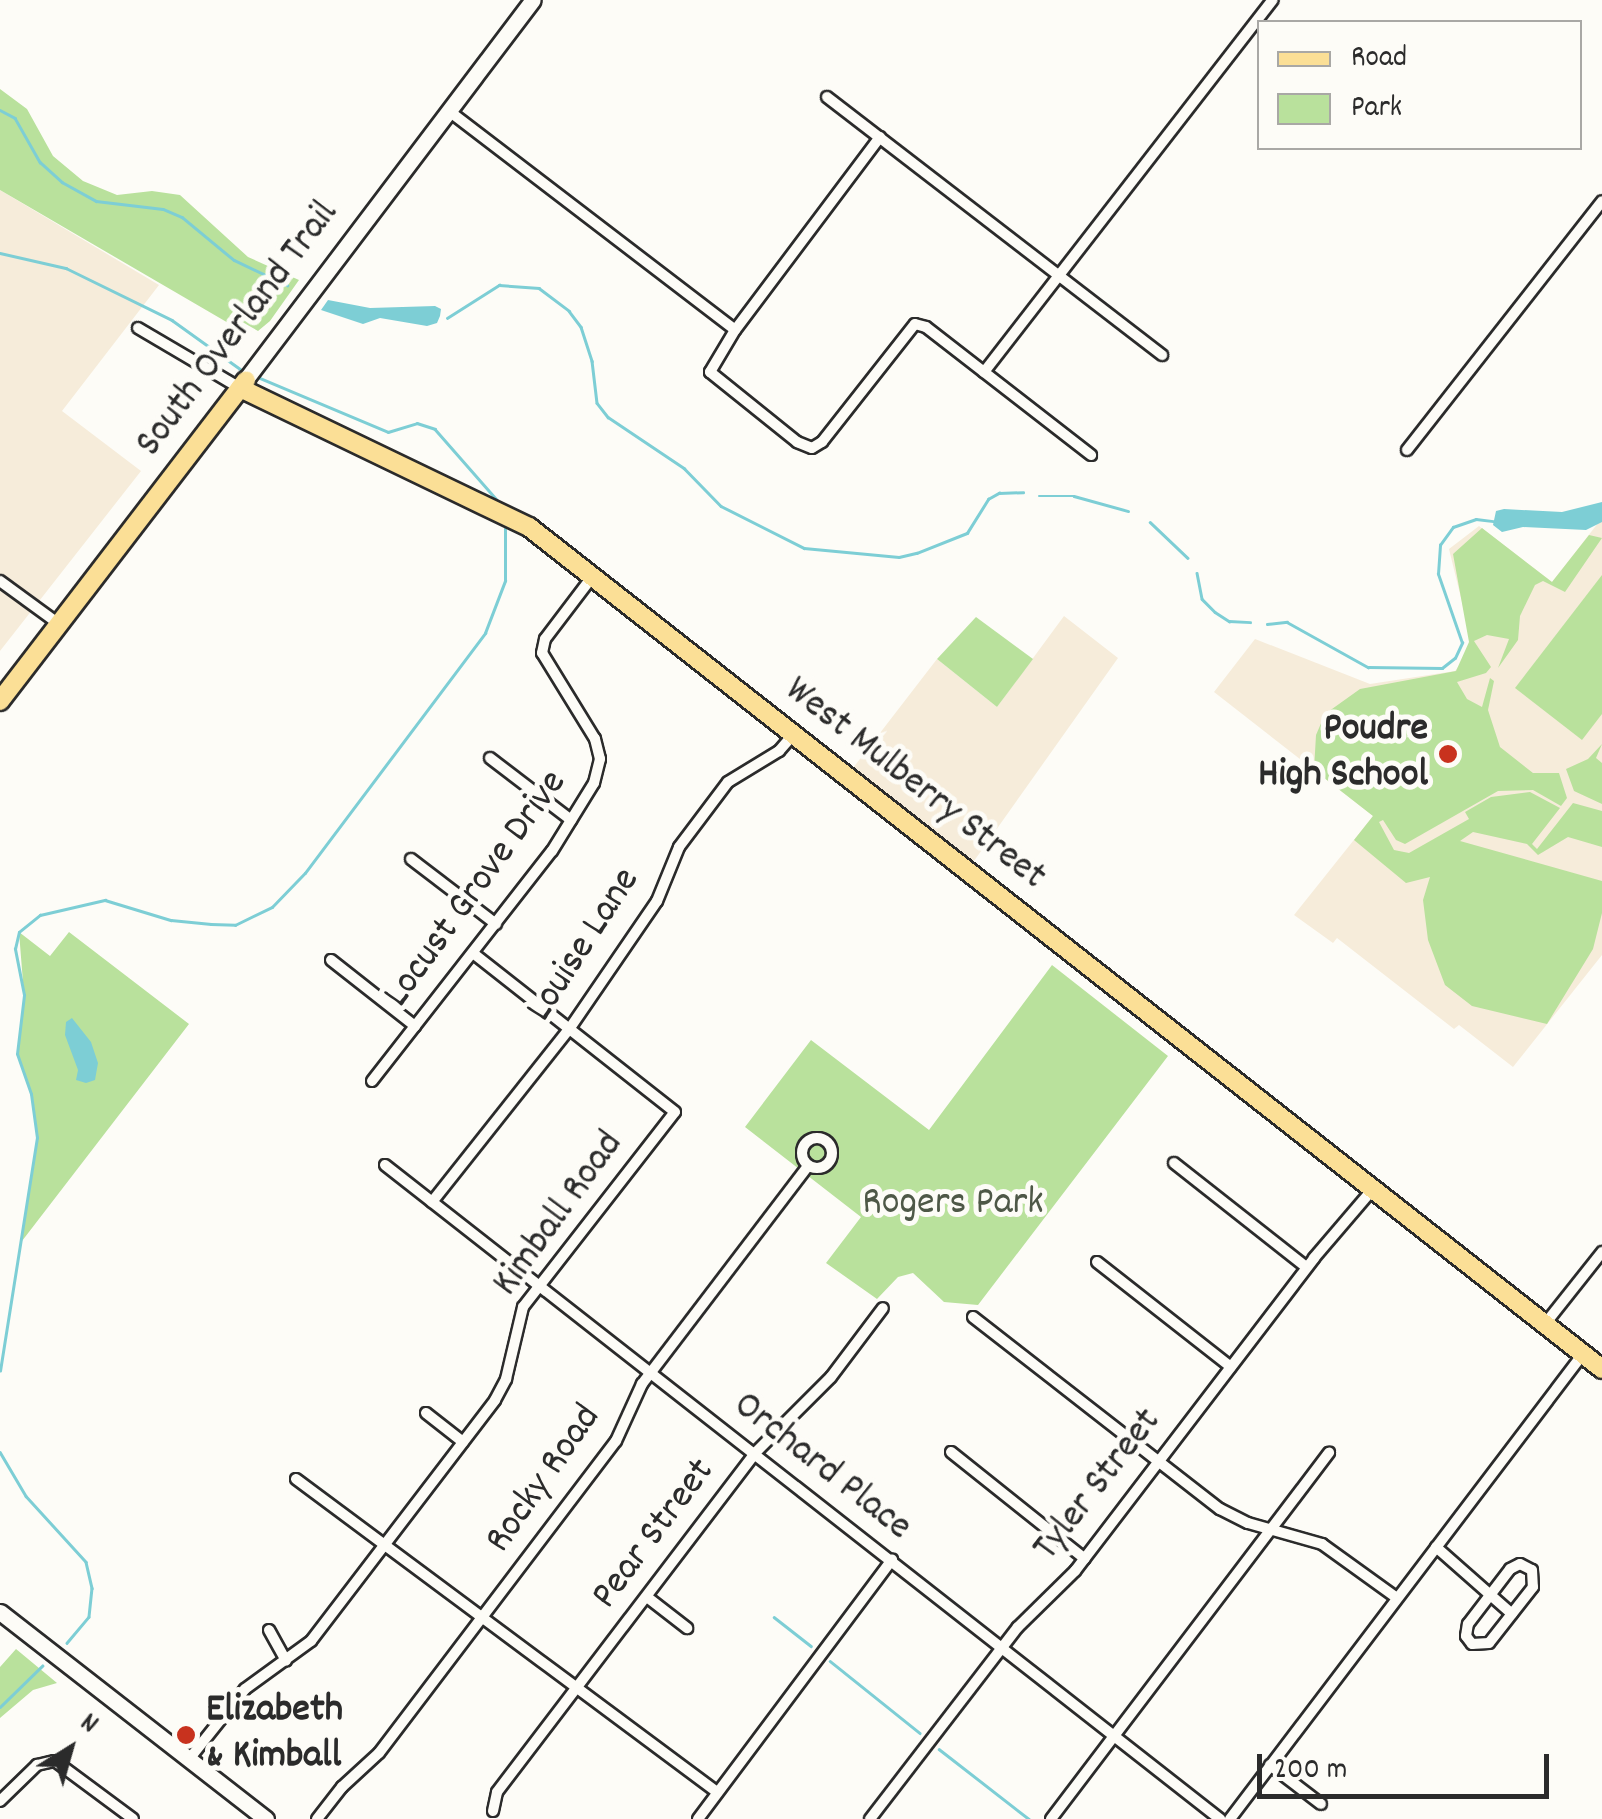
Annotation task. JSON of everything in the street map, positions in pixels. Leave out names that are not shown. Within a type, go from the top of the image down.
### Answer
[{"type":"main road","name":"South Overland Trail","points":[[0,701],[534,0]]},
{"type":"main road","name":"West Mulberry Street","points":[[247,378],[498,509],[592,577],[1602,1369]]},
{"type":"main road","points":[[0,1612],[266,1819]]},
{"type":"street","points":[[1257,20],[1273,0]]},
{"type":"street","points":[[984,372],[1257,21]]},
{"type":"street","points":[[827,97],[1162,355]]},
{"type":"street","points":[[449,111],[736,330]]},
{"type":"street","points":[[880,137],[736,330],[710,372],[797,442],[812,448],[915,324],[926,327],[1091,455]]},
{"type":"street","points":[[1407,450],[1602,200]]},
{"type":"street","name":"West Mulberry Street","points":[[138,328],[247,378]]},
{"type":"street","name":"Locust Grove Drive","points":[[372,1080],[496,924],[572,820],[594,783],[599,752],[592,733],[546,666],[542,648],[592,577]]},
{"type":"street","points":[[0,582],[59,624]]},
{"type":"street","name":"Louise Lane","points":[[432,1202],[570,1028],[657,901],[684,840],[734,777],[779,751],[793,735]]},
{"type":"street","points":[[490,758],[572,820]]},
{"type":"street","points":[[412,860],[496,924]]},
{"type":"street","name":"Kimball Road","points":[[190,1758],[244,1689],[311,1641],[464,1442],[501,1390],[518,1315],[676,1112],[473,953]]},
{"type":"street","points":[[331,960],[416,1026]]},
{"type":"street","points":[[1174,1163],[1306,1267]]},
{"type":"street","name":"Orchard Place","points":[[385,1165],[1220,1819]]},
{"type":"street","name":"Rocky Road","points":[[317,1819],[342,1787],[379,1753],[616,1441],[650,1374],[808,1166]]},
{"type":"street","name":"Tyler Street","points":[[870,1819],[1002,1648],[1085,1559],[1306,1267],[1373,1189]]},
{"type":"street","points":[[1546,1324],[1602,1252]]},
{"type":"street","points":[[1097,1262],[1231,1366]]},
{"type":"street","name":"Pear Street","points":[[493,1812],[497,1792],[754,1453],[832,1377],[883,1308]]},
{"type":"street","points":[[973,1317],[1220,1510],[1332,1549],[1397,1598]]},
{"type":"street","points":[[1230,1819],[1584,1354]]},
{"type":"street","points":[[426,1413],[464,1442]]},
{"type":"street","points":[[951,1452],[1085,1559]]},
{"type":"street","points":[[1051,1819],[1329,1453]]},
{"type":"street","points":[[296,1478],[718,1792]]},
{"type":"street","points":[[1436,1547],[1512,1614]]},
{"type":"street","points":[[698,1819],[892,1560]]},
{"type":"street","points":[[1513,1566],[1530,1568],[1534,1584],[1512,1614],[1489,1643],[1472,1644],[1466,1628],[1489,1596],[1513,1566]]},
{"type":"street","points":[[646,1597],[687,1628]]},
{"type":"street","points":[[269,1630],[286,1662]]},
{"type":"street","points":[[0,1801],[37,1765],[55,1761],[133,1819]]},
{"type":"street","points":[[1270,1765],[1321,1804]]},
{"type":"shaded area","points":[[0,190],[159,285],[62,411],[141,471],[0,651]]},
{"type":"shaded area","name":"Poudre High School","points":[[1602,518],[1602,955],[1513,1067],[1459,1025],[1454,1029],[1337,938],[1333,943],[1294,915],[1373,816],[1214,692],[1255,639],[1370,684],[1455,671],[1473,647],[1449,549],[1479,526],[1552,582]]},
{"type":"shaded area","points":[[1064,616],[1118,658],[974,861],[853,768],[937,659],[997,707]]},
{"type":"green space","points":[[0,89],[27,109],[53,156],[83,181],[117,195],[152,191],[180,195],[248,257],[299,280],[270,321],[258,331],[235,318],[230,324],[0,190]]},
{"type":"green space","points":[[1482,528],[1552,582],[1589,535],[1602,538],[1565,592],[1543,581],[1535,585],[1520,616],[1518,640],[1498,668],[1509,639],[1487,635],[1474,641],[1491,667],[1486,673],[1457,682],[1467,699],[1482,707],[1490,678],[1494,681],[1488,710],[1500,747],[1533,773],[1559,773],[1567,798],[1561,806],[1533,790],[1498,791],[1405,844],[1396,840],[1383,820],[1379,822],[1394,850],[1409,853],[1469,819],[1465,812],[1491,797],[1530,792],[1560,808],[1532,844],[1537,849],[1573,803],[1602,811],[1602,847],[1568,837],[1538,855],[1527,844],[1473,832],[1460,841],[1602,881],[1602,913],[1593,949],[1547,1024],[1472,1006],[1445,985],[1428,940],[1423,900],[1430,877],[1406,883],[1354,840],[1373,816],[1314,770],[1316,735],[1325,714],[1360,689],[1456,671],[1469,642],[1453,554]]},
{"type":"green space","points":[[1602,575],[1602,714],[1582,740],[1515,688]]},
{"type":"green space","points":[[976,617],[1033,659],[997,707],[937,659]]},
{"type":"green space","points":[[1602,744],[1596,758],[1602,763],[1602,804],[1574,791],[1566,769],[1588,759]]},
{"type":"green space","points":[[19,932],[50,956],[69,932],[189,1024],[22,1241],[37,1137],[31,1094],[17,1054],[24,995]]},
{"type":"green space","name":"Rogers Park","points":[[1052,965],[1168,1056],[978,1305],[944,1302],[913,1273],[898,1277],[877,1299],[826,1263],[861,1217],[745,1127],[811,1040],[929,1130]]},
{"type":"green space","points":[[16,1649],[57,1683],[33,1690],[0,1718],[0,1667]]},
{"type":"water","points":[[328,300],[370,308],[441,309],[437,323],[427,326],[380,318],[363,324],[321,310]]},
{"type":"water","points":[[1602,502],[1602,522],[1586,530],[1523,527],[1502,532],[1493,525],[1496,511],[1504,509],[1562,512]]},
{"type":"water","points":[[72,1018],[91,1042],[98,1063],[95,1080],[86,1083],[76,1080],[78,1070],[65,1035],[66,1022]]},
{"type":"waterway","points":[[0,110],[15,118],[40,162],[62,182],[96,201],[163,209],[182,217],[234,260],[287,285]]},
{"type":"waterway","points":[[0,253],[66,268],[172,320],[243,371]]},
{"type":"waterway","points":[[447,318],[499,285],[539,288],[569,311],[581,327],[592,361],[597,403],[608,417],[684,468],[721,506],[804,548],[899,557],[917,553],[967,533],[988,499],[999,493],[1023,492]]},
{"type":"waterway","points":[[255,376],[388,432],[417,423],[435,429],[499,502]]},
{"type":"waterway","points":[[1039,496],[1074,496],[1128,511]]},
{"type":"waterway","points":[[1267,624],[1287,622],[1368,667],[1442,668],[1455,658],[1462,643],[1438,574],[1440,545],[1453,527],[1476,519],[1493,521]]},
{"type":"waterway","points":[[1150,522],[1188,558]]},
{"type":"waterway","points":[[0,1371],[37,1138],[31,1094],[17,1054],[24,995],[15,949],[19,932],[40,915],[105,900],[171,920],[211,924],[235,925],[272,907],[305,873],[485,633],[505,581],[505,524]]},
{"type":"waterway","points":[[1197,573],[1202,599],[1215,612],[1229,621],[1250,622]]},
{"type":"waterway","points":[[0,1452],[26,1496],[86,1562],[92,1588],[89,1617],[67,1643]]},
{"type":"waterway","points":[[774,1617],[811,1646]]},
{"type":"waterway","points":[[830,1661],[920,1733]]},
{"type":"waterway","points":[[0,1707],[42,1666]]},
{"type":"waterway","points":[[939,1749],[1029,1819]]},
{"type":"place","name":"Poudre High School","points":[[1448,754]]},
{"type":"place","name":"Elizabeth & Kimball","points":[[186,1735]]}]
